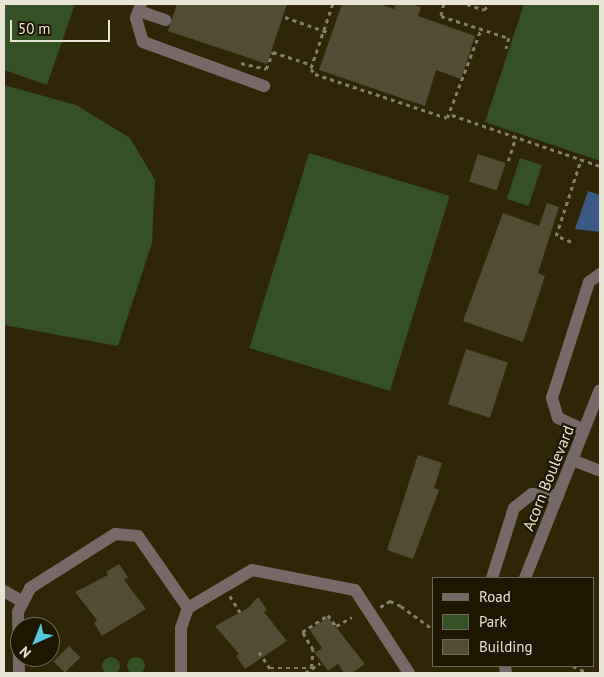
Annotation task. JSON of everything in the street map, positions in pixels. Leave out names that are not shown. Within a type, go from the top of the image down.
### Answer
[{"type":"street","points":[[165,20],[140,7],[136,18],[143,42],[264,86]]},
{"type":"street","points":[[584,430],[558,418],[552,398],[589,282],[600,274]]},
{"type":"street","name":"Acorn Boulevard","points":[[525,577],[600,390]]},
{"type":"street","points":[[572,460],[600,471]]},
{"type":"street","points":[[492,577],[514,508],[532,494],[558,496]]},
{"type":"street","points":[[19,673],[18,612],[30,588],[115,534],[138,536],[188,608]]},
{"type":"street","points":[[181,673],[181,628],[188,608],[252,570],[355,590],[409,673]]},
{"type":"street","points":[[4,591],[23,602]]},
{"type":"path","points":[[333,4],[312,66],[315,74],[447,118],[452,115],[481,29]]},
{"type":"path","points":[[444,4],[441,16],[509,38],[506,49]]},
{"type":"path","points":[[467,4],[484,10],[489,4]]},
{"type":"path","points":[[285,17],[325,31]]},
{"type":"path","points":[[234,61],[266,69],[273,52],[312,66]]},
{"type":"path","points":[[452,115],[600,166]]},
{"type":"path","points":[[508,161],[516,137]]},
{"type":"path","points":[[571,242],[556,236],[581,159]]},
{"type":"path","points":[[224,587],[240,612]]},
{"type":"path","points":[[380,607],[390,601],[432,628]]},
{"type":"path","points":[[311,668],[313,650],[302,632],[328,615],[336,626],[352,617]]},
{"type":"path","points":[[259,652],[273,673]]},
{"type":"path","points":[[305,673],[320,662]]},
{"type":"path","points":[[575,667],[588,673]]},
{"type":"path","points":[[270,668],[311,668]]},
{"type":"shaded area","points":[[4,4],[600,4],[600,673],[4,673]]},
{"type":"green space","points":[[4,4],[75,4],[47,85],[4,70]]},
{"type":"green space","points":[[524,4],[600,4],[600,161],[485,122]]},
{"type":"green space","points":[[4,85],[76,105],[130,138],[155,180],[152,243],[118,346],[4,325]]},
{"type":"green space","points":[[309,153],[450,196],[390,391],[249,348]]},
{"type":"green space","points":[[520,158],[542,165],[529,206],[507,199]]},
{"type":"green space","points":[[111,657],[117,660],[120,666],[117,672],[111,675],[105,672],[102,666],[105,660]]},
{"type":"green space","points":[[136,657],[142,660],[145,666],[142,672],[136,675],[130,672],[127,666],[130,660]]},
{"type":"water","points":[[588,191],[600,195],[600,232],[575,229]]},
{"type":"building","points":[[177,4],[287,4],[267,64],[168,31]]},
{"type":"building","points":[[342,4],[380,4],[394,9],[396,4],[411,4],[421,7],[418,16],[475,36],[461,79],[436,70],[425,106],[319,70]]},
{"type":"building","points":[[478,154],[506,163],[497,191],[469,182]]},
{"type":"building","points":[[547,203],[559,207],[538,273],[545,276],[523,342],[463,321],[503,213],[539,226]]},
{"type":"building","points":[[466,349],[508,363],[490,418],[448,404]]},
{"type":"building","points":[[418,455],[442,463],[434,488],[439,490],[413,559],[387,550]]},
{"type":"building","points":[[119,564],[128,577],[124,580],[146,609],[102,636],[94,623],[97,620],[75,592],[108,575],[106,572]]},
{"type":"building","points":[[258,597],[267,610],[264,612],[287,641],[245,669],[236,656],[239,654],[215,626],[248,608]]},
{"type":"building","points":[[328,617],[365,664],[352,673],[344,673],[338,664],[328,671],[315,653],[322,648],[310,630]]},
{"type":"building","points":[[69,646],[80,657],[65,673],[59,667],[60,655]]}]
